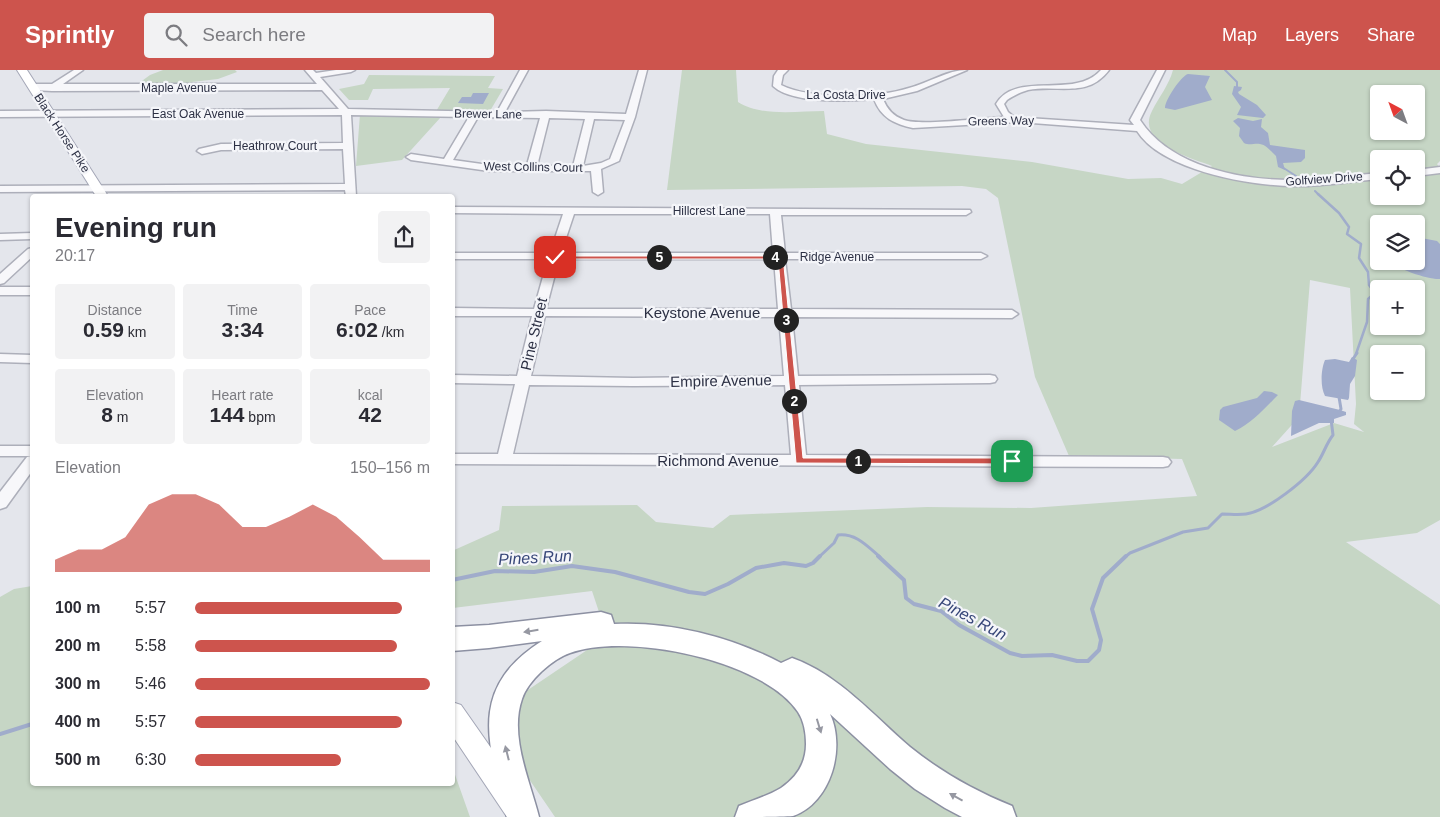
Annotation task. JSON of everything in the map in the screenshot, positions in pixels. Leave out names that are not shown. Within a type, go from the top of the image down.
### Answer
[{"type":"highway","points":[[455,639],[475,639],[573,624],[619,622],[690,631],[729,641],[764,654],[801,675],[839,704],[916,770],[969,804],[1000,817]]},
{"type":"highway","points":[[523,817],[503,740],[504,713],[510,691],[522,673],[542,655],[564,642],[616,634],[656,638],[706,647],[747,660],[778,675],[803,694],[812,708],[822,736],[822,753],[817,769],[799,795],[778,809],[751,817]]},
{"type":"main road","name":"Black Horse Pike","points":[[22,70],[51,115],[96,194]]},
{"type":"main road","points":[[455,717],[523,817]]},
{"type":"street","points":[[52,88],[79,70]]},
{"type":"street","points":[[311,73],[351,70]]},
{"type":"street","points":[[500,114],[524,70]]},
{"type":"street","points":[[598,192],[596,168],[614,161],[630,117],[642,70]]},
{"type":"street","name":"La Costa Drive","points":[[784,70],[779,74],[777,86],[791,94],[878,97],[910,91],[962,70]]},
{"type":"street","points":[[1012,118],[1002,110],[1000,104],[1003,98],[1011,93],[1031,87],[1089,84],[1100,79],[1105,70]]},
{"type":"street","points":[[1138,128],[1135,120],[1138,112],[1161,71],[1149,70]]},
{"type":"street","points":[[0,189],[96,194],[350,192],[346,112],[311,73]]},
{"type":"street","points":[[200,88],[212,77]]},
{"type":"street","name":"Maple Avenue","points":[[33,88],[324,87]]},
{"type":"street","name":"Greens Way","points":[[878,97],[888,119],[903,124],[925,126],[1012,118],[1138,128]]},
{"type":"street","name":"Brewer Lane","points":[[346,112],[546,114],[630,117]]},
{"type":"street","name":"East Oak Avenue","points":[[0,114],[346,112]]},
{"type":"street","points":[[448,161],[476,113]]},
{"type":"street","points":[[531,168],[546,114]]},
{"type":"street","points":[[577,168],[591,115]]},
{"type":"street","name":"Golfview Drive","points":[[1138,128],[1150,142],[1175,156],[1208,169],[1246,178],[1288,183],[1370,177]]},
{"type":"street","name":"Heathrow Court","points":[[202,151],[221,147],[348,146]]},
{"type":"street","name":"West Collins Court","points":[[411,157],[489,168],[596,168]]},
{"type":"street","points":[[1425,172],[1440,170]]},
{"type":"street","name":"Hillcrest Lane","points":[[455,210],[966,212]]},
{"type":"street","name":"Pine Street","points":[[504,459],[548,276],[569,211]]},
{"type":"street","points":[[775,211],[781,257],[799,461]]},
{"type":"street","points":[[0,236],[30,236]]},
{"type":"street","points":[[0,280],[30,253]]},
{"type":"street","name":"Ridge Avenue","points":[[455,256],[981,256]]},
{"type":"street","points":[[0,291],[30,291]]},
{"type":"street","name":"Keystone Avenue","points":[[455,312],[1012,314]]},
{"type":"street","points":[[0,358],[30,359]]},
{"type":"street","name":"Empire Avenue","points":[[455,379],[633,382],[990,379]]},
{"type":"street","points":[[0,451],[30,451]]},
{"type":"street","name":"Richmond Avenue","points":[[455,459],[1164,462]]},
{"type":"street","points":[[0,503],[30,464]]},
{"type":"green space","points":[[163,70],[235,70],[237,72],[218,79],[192,82],[186,87],[135,86],[150,75]]},
{"type":"green space","points":[[682,70],[736,70],[738,102],[757,110],[824,111],[827,134],[866,144],[1032,162],[1128,179],[1161,178],[1182,184],[1212,166],[1168,148],[1151,132],[1149,122],[1152,111],[1173,70],[1440,70],[1440,161],[1437,164],[1440,168],[1440,520],[1417,533],[1346,542],[1440,605],[1440,817],[555,817],[490,722],[513,700],[596,644],[600,615],[592,591],[455,608],[455,550],[499,530],[502,506],[637,505],[656,522],[713,528],[730,515],[927,507],[1031,508],[1197,496],[1182,459],[1069,456],[1035,377],[998,198],[986,189],[962,186],[667,190]],"holes":[[[1310,280],[1350,288],[1356,404],[1354,424],[1364,432],[1334,423],[1272,447],[1299,417]]]},
{"type":"green space","points":[[369,75],[495,76],[488,88],[503,89],[490,111],[489,118],[441,117],[402,160],[356,166],[360,114],[435,113],[450,88],[373,89],[368,100],[349,100],[339,89],[364,84]]},
{"type":"green space","points":[[30,586],[30,786],[455,786],[455,775],[470,817],[0,817],[0,597],[14,589]]},
{"type":"water","points":[[1188,74],[1210,76],[1205,87],[1212,100],[1175,110],[1165,108],[1174,89],[1181,79]]},
{"type":"water","points":[[1234,86],[1242,87],[1238,92],[1239,94],[1257,105],[1266,115],[1263,118],[1237,115],[1241,107],[1232,94]]},
{"type":"water","points":[[473,93],[489,93],[483,104],[458,103],[462,97],[471,97]]},
{"type":"water","points":[[1238,118],[1253,121],[1262,119],[1261,127],[1268,133],[1270,145],[1305,150],[1305,158],[1301,162],[1283,163],[1285,170],[1278,167],[1276,156],[1267,147],[1260,144],[1244,143],[1239,136],[1240,128],[1233,121]]},
{"type":"water","points":[[1425,239],[1437,241],[1440,244],[1440,279],[1406,270],[1425,270]]},
{"type":"water","points":[[1352,357],[1357,360],[1355,376],[1350,384],[1348,400],[1325,396],[1322,388],[1322,378],[1325,360],[1335,359],[1349,362]]},
{"type":"water","points":[[1264,391],[1278,395],[1258,415],[1241,428],[1235,431],[1219,420],[1220,410],[1223,407],[1257,398]]},
{"type":"water","points":[[1299,400],[1340,410],[1346,412],[1346,415],[1334,419],[1334,423],[1319,423],[1291,436],[1292,411],[1295,401]]},
{"type":"waterway","name":"Pines Run","points":[[1225,70],[1237,82],[1237,90]]},
{"type":"waterway","name":"Pines Run","points":[[1282,167],[1296,176]]},
{"type":"waterway","name":"Pines Run","points":[[1315,191],[1318,194]]},
{"type":"waterway","name":"Pines Run","points":[[1318,194],[1339,213],[1349,227],[1347,234],[1361,244],[1359,258],[1368,272],[1369,285],[1375,293],[1368,299],[1367,322],[1356,354]]},
{"type":"waterway","name":"Pines Run","points":[[1353,359],[1357,353]]},
{"type":"waterway","name":"Pines Run","points":[[1339,397],[1341,409],[1339,412]]},
{"type":"waterway","name":"Pines Run","points":[[1125,557],[1130,553],[1183,532],[1208,528],[1222,514],[1255,512],[1286,494],[1318,462],[1333,435],[1331,419]]},
{"type":"waterway","name":"Pines Run","points":[[819,557],[834,543],[838,535],[856,538],[880,557]]},
{"type":"waterway","name":"Pines Run","points":[[878,556],[904,580],[906,598],[914,604],[941,611],[959,625],[1010,653],[1022,656],[1052,655],[1077,661],[1088,661],[1099,650],[1101,640],[1092,609],[1103,578],[1126,556]]},
{"type":"waterway","name":"Pines Run","points":[[455,579],[495,571],[534,572],[572,566],[615,572],[689,592],[705,594],[728,584],[756,568],[784,563],[806,566],[813,563],[819,557]]},
{"type":"waterway","name":"Pines Run","points":[[0,734],[30,725]]},
{"type":"route","points":[[555,257],[781,257],[799,461],[1012,461]]}]
